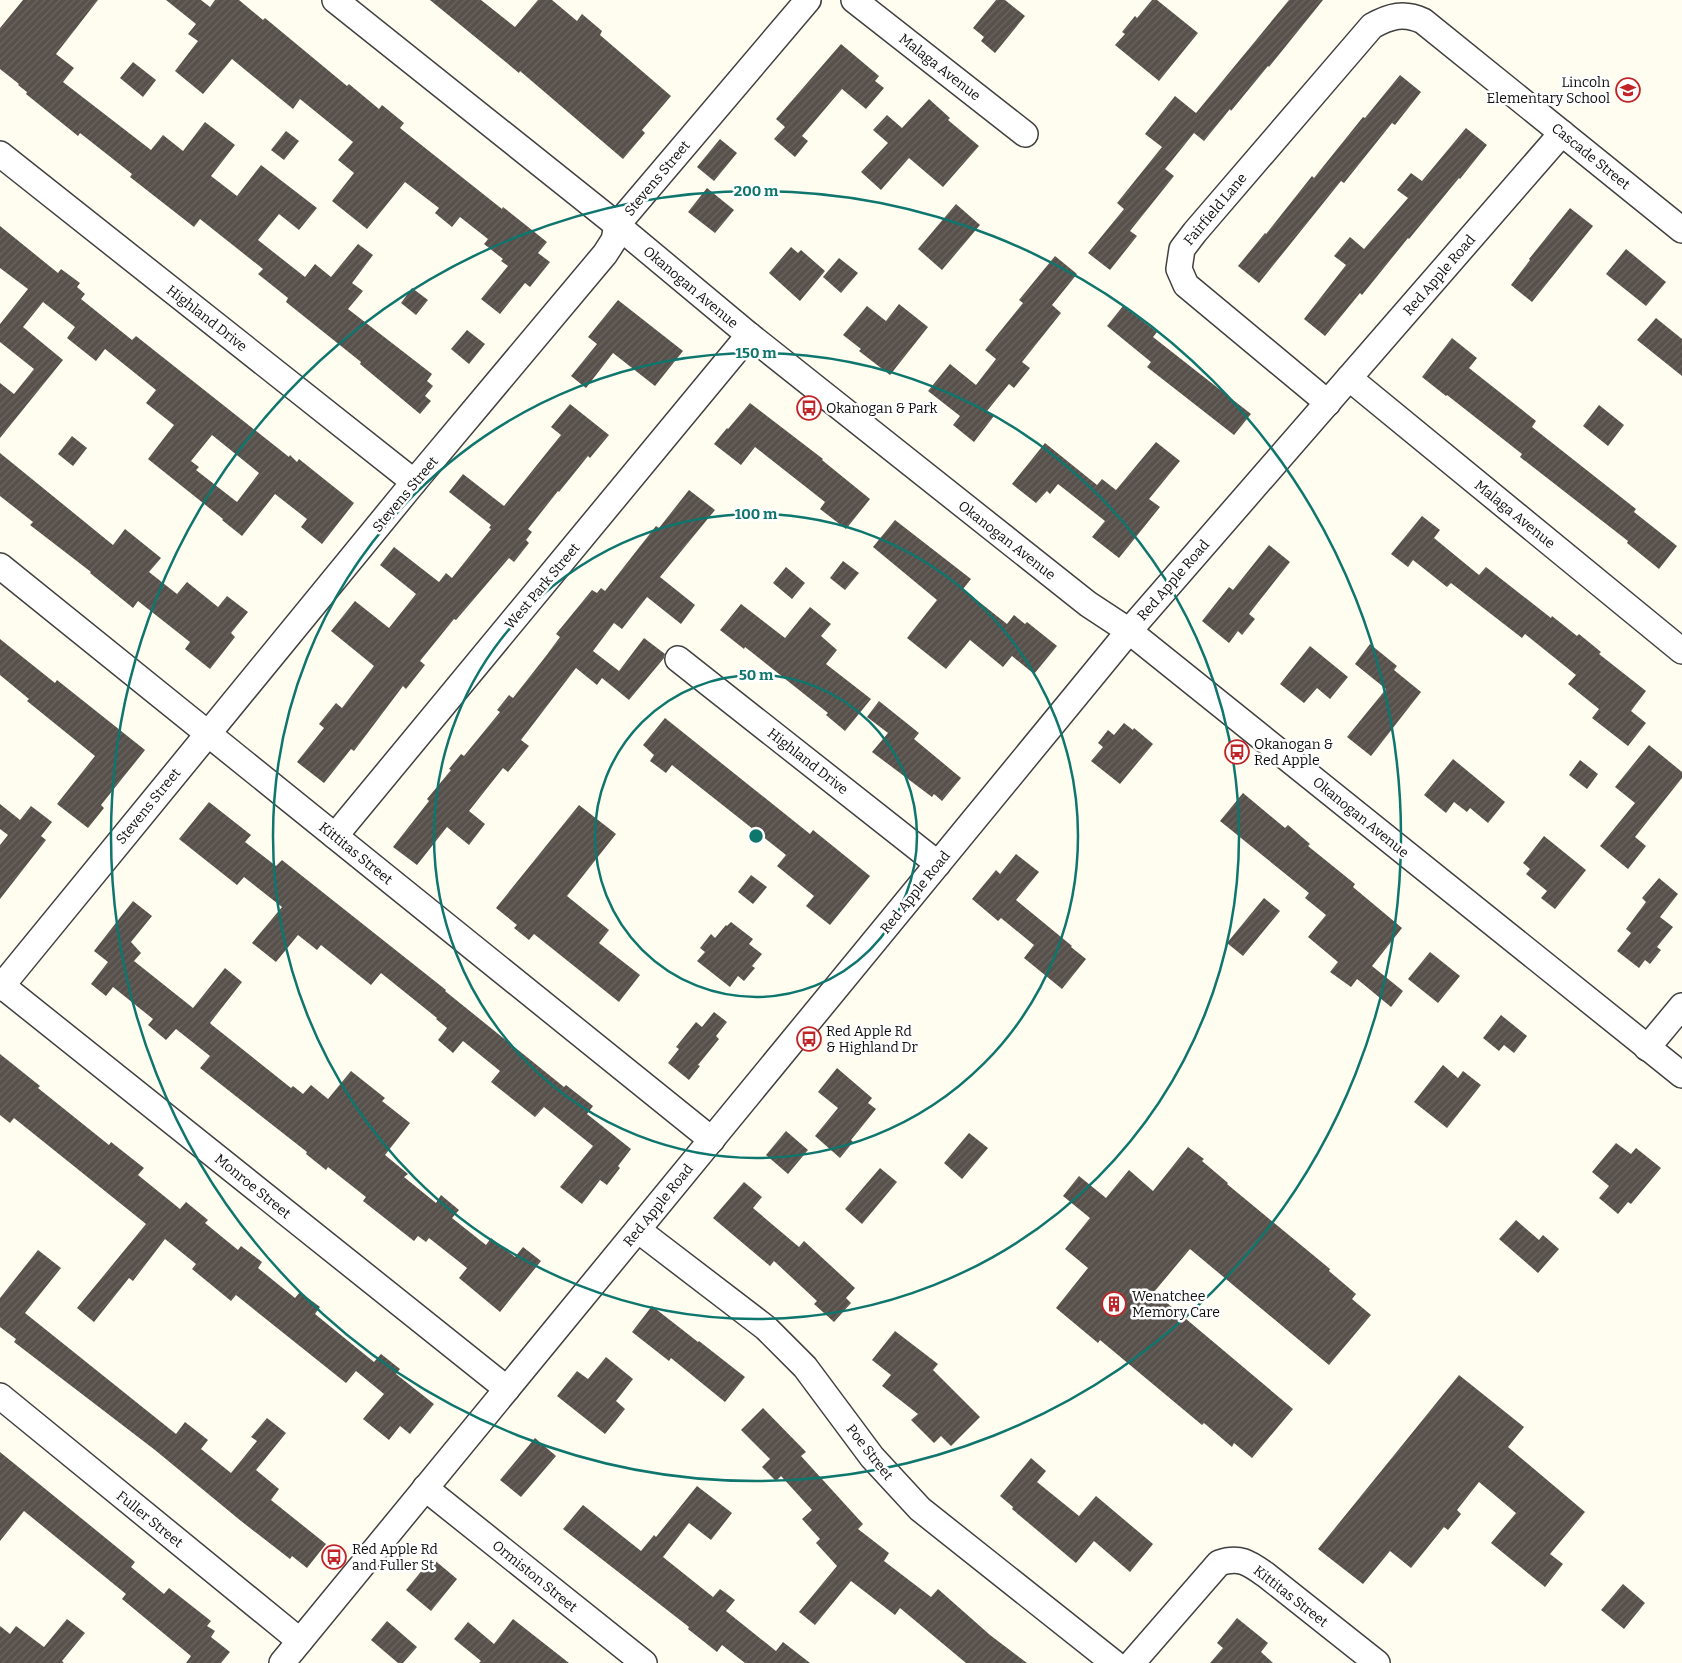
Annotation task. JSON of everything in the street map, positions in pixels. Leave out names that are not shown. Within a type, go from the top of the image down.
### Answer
[{"type":"street","name":"Okanogan Avenue","points":[[335,0],[617,225],[749,336],[1088,604],[1129,631],[1682,1075]]},
{"type":"street","name":"Stevens Street","points":[[1,986],[414,482],[605,254],[614,240],[617,225],[808,0]]},
{"type":"street","name":"Malaga Avenue","points":[[854,0],[1025,134]]},
{"type":"street","name":"Cascade Street","points":[[1402,16],[1413,16],[1424,22],[1682,230]]},
{"type":"street","name":"Fairfield Lane","points":[[1328,403],[1186,285],[1179,269],[1182,249],[1372,26],[1388,17],[1402,16]]},
{"type":"street","name":"Red Apple Road","points":[[282,1663],[1129,631],[1562,133]]},
{"type":"street","name":"Highland Drive","points":[[0,154],[414,482]]},
{"type":"street","name":"West Park Street","points":[[336,836],[749,336]]},
{"type":"street","name":"Malaga Avenue","points":[[1349,378],[1682,650]]},
{"type":"street","name":"Kittitas Street","points":[[0,566],[712,1140]]},
{"type":"street","name":"Highland Drive","points":[[678,659],[938,864]]},
{"type":"street","name":"Monroe Street","points":[[1,986],[507,1389]]},
{"type":"street","points":[[1646,1048],[1682,1006]]},
{"type":"street","name":"Poe Street","points":[[638,1230],[766,1328],[805,1367],[872,1457],[920,1509],[1114,1663]]},
{"type":"street","name":"Fuller Street","points":[[0,1396],[300,1642]]},
{"type":"street","name":"Ormiston Street","points":[[425,1488],[644,1663]]},
{"type":"street","name":"Kittitas Street","points":[[1132,1663],[1219,1563],[1230,1560],[1251,1564],[1377,1663]]},
{"type":"building","points":[[23,0],[98,0],[56,54],[74,68],[63,82],[151,150],[163,135],[183,151],[205,122],[235,145],[211,176],[237,196],[261,165],[317,208],[299,230],[279,214],[258,240],[305,277],[315,264],[331,277],[358,244],[373,255],[352,283],[363,291],[348,309],[432,374],[427,381],[433,386],[425,396],[431,401],[420,414],[360,364],[361,362],[286,302],[288,298],[258,274],[263,269],[200,219],[194,227],[130,177],[132,174],[80,133],[78,136],[26,94],[27,92],[19,84],[0,69],[0,28]]},
{"type":"building","points":[[166,0],[201,0],[210,7],[215,0],[239,0],[263,20],[265,18],[347,86],[349,84],[379,109],[382,105],[404,123],[400,128],[547,242],[538,253],[550,262],[530,287],[525,283],[500,314],[481,299],[508,266],[501,261],[503,259],[484,244],[488,239],[460,217],[452,227],[435,213],[439,208],[405,182],[367,229],[332,201],[354,173],[338,160],[353,142],[300,99],[293,109],[232,59],[203,94],[175,71],[198,41],[188,34],[196,24]]},
{"type":"building","points":[[430,0],[481,0],[515,27],[538,0],[552,0],[577,21],[582,14],[602,31],[600,35],[671,96],[642,130],[645,133],[623,159],[520,71],[519,73]]},
{"type":"building","points":[[996,0],[1005,0],[1025,16],[995,53],[981,41],[984,37],[973,28]]},
{"type":"building","points":[[1152,0],[1157,0],[1198,33],[1159,81],[1115,45],[1125,34],[1122,32],[1135,16],[1137,18]]},
{"type":"building","points":[[1289,0],[1323,0],[1269,67],[1231,111],[1230,109],[1204,141],[1194,133],[1165,169],[1174,176],[1130,231],[1137,236],[1110,270],[1088,253],[1124,209],[1117,203],[1162,147],[1145,134],[1175,96],[1196,113]]},
{"type":"building","points":[[841,44],[879,76],[875,81],[884,88],[866,109],[842,89],[802,136],[808,141],[795,157],[774,139],[785,127],[776,119]]},
{"type":"building","points":[[133,62],[156,80],[143,97],[120,78]]},
{"type":"building","points":[[1400,75],[1421,92],[1395,125],[1392,123],[1344,183],[1341,181],[1259,283],[1238,266],[1312,176],[1314,178]]},
{"type":"building","points":[[929,99],[950,118],[948,120],[979,146],[943,187],[909,158],[881,190],[861,172],[888,143],[873,130],[887,115],[902,128]]},
{"type":"building","points":[[1466,128],[1487,145],[1362,295],[1360,293],[1325,336],[1304,319],[1346,265],[1334,256],[1350,237],[1364,249],[1408,198],[1397,190],[1411,173],[1422,181]]},
{"type":"building","points":[[286,131],[299,141],[284,160],[271,150]]},
{"type":"building","points":[[720,139],[737,153],[714,181],[697,167]]},
{"type":"building","points":[[707,188],[734,210],[715,233],[688,212]]},
{"type":"building","points":[[956,204],[980,225],[942,270],[918,249]]},
{"type":"building","points":[[1570,208],[1593,226],[1532,302],[1511,285],[1529,259]]},
{"type":"building","points":[[0,226],[58,273],[61,269],[80,283],[77,287],[85,294],[81,299],[132,340],[136,336],[289,457],[290,455],[297,462],[299,459],[354,503],[322,544],[301,527],[307,519],[275,494],[242,536],[148,459],[174,425],[146,403],[156,390],[105,349],[96,361],[67,338],[75,327],[43,302],[23,327],[63,360],[0,438],[0,383],[14,394],[34,369],[0,342],[0,324],[28,289],[0,268]],"holes":[[[212,435],[259,473],[237,502],[196,470],[199,467],[191,461]]]},
{"type":"building","points":[[791,247],[798,253],[801,250],[825,271],[800,301],[769,273]]},
{"type":"building","points":[[1626,249],[1666,282],[1646,306],[1606,274]]},
{"type":"building","points":[[1055,256],[1077,274],[1052,305],[1061,313],[1022,362],[1030,368],[1014,388],[1009,384],[987,411],[994,416],[974,442],[953,425],[960,416],[928,391],[950,364],[976,385],[996,359],[985,350],[1023,303],[1019,300]]},
{"type":"building","points":[[839,258],[858,273],[841,293],[823,277]]},
{"type":"building","points":[[412,288],[428,300],[416,315],[401,303]]},
{"type":"building","points":[[618,300],[683,351],[655,386],[613,353],[586,388],[571,376],[597,344],[588,337]]},
{"type":"building","points":[[899,304],[928,327],[890,375],[859,351],[861,349],[843,335],[867,306],[886,321]]},
{"type":"building","points":[[1123,306],[1157,332],[1153,337],[1251,414],[1234,435],[1147,367],[1151,362],[1107,326]]},
{"type":"building","points":[[1656,318],[1682,339],[1682,376],[1637,340]]},
{"type":"building","points":[[467,330],[485,344],[469,364],[451,349]]},
{"type":"building","points":[[1452,338],[1477,358],[1469,368],[1536,421],[1532,427],[1636,509],[1634,512],[1677,546],[1659,569],[1627,543],[1628,541],[1520,457],[1522,454],[1422,377]]},
{"type":"building","points":[[750,403],[823,459],[870,499],[846,529],[820,509],[825,502],[755,447],[741,465],[714,444]]},
{"type":"building","points":[[570,404],[609,435],[590,458],[588,456],[528,529],[532,532],[526,540],[529,543],[514,562],[509,558],[456,620],[454,619],[420,661],[425,665],[406,689],[403,686],[354,751],[351,749],[324,783],[297,762],[324,728],[319,724],[336,703],[342,708],[374,666],[331,631],[355,601],[389,628],[416,594],[380,565],[394,547],[439,582],[446,573],[452,578],[491,529],[489,528],[491,525],[449,492],[463,474],[504,506],[561,435],[551,427]]},
{"type":"building","points":[[1599,405],[1624,425],[1608,446],[1583,426]]},
{"type":"building","points":[[72,436],[87,448],[73,466],[58,454]]},
{"type":"building","points":[[1156,442],[1180,461],[1149,499],[1160,507],[1119,558],[1092,537],[1105,521],[1058,484],[1050,494],[1047,491],[1036,503],[1012,484],[1045,443],[1097,485],[1102,479],[1116,490]]},
{"type":"building","points":[[0,453],[113,545],[125,529],[161,558],[149,572],[177,594],[187,582],[218,607],[227,596],[248,612],[231,633],[235,637],[210,669],[185,649],[190,642],[138,601],[133,608],[91,572],[30,525],[33,522],[0,496]]},
{"type":"building","points":[[689,490],[715,510],[660,577],[695,605],[681,624],[647,597],[622,629],[614,623],[593,651],[619,671],[644,638],[665,654],[664,658],[629,700],[602,678],[597,685],[576,668],[521,740],[529,746],[508,772],[503,768],[469,811],[485,824],[469,845],[447,827],[417,865],[393,847],[429,801],[427,799],[451,770],[449,769],[461,754],[464,756],[500,712],[497,710],[509,695],[513,698],[546,656],[560,637],[556,634],[592,590],[597,593],[601,588],[605,591],[656,526],[659,528]]},
{"type":"building","points":[[1422,516],[1440,530],[1434,538],[1479,575],[1486,567],[1551,618],[1552,616],[1577,636],[1579,634],[1601,652],[1599,654],[1646,691],[1631,711],[1646,723],[1628,746],[1592,718],[1599,709],[1568,684],[1576,675],[1525,634],[1522,638],[1451,583],[1447,587],[1413,560],[1408,567],[1391,554]]},
{"type":"building","points":[[895,520],[971,579],[963,589],[1007,624],[1014,615],[1025,624],[1027,622],[1057,646],[1034,674],[1012,656],[1003,667],[970,640],[946,669],[907,638],[937,600],[873,547]]},
{"type":"building","points":[[1269,545],[1290,562],[1249,614],[1255,619],[1242,635],[1238,631],[1229,643],[1202,621],[1229,587],[1233,590]]},
{"type":"building","points":[[843,561],[859,573],[845,590],[830,578]]},
{"type":"building","points":[[786,567],[805,583],[792,599],[773,583]]},
{"type":"building","points":[[741,604],[785,638],[810,607],[831,624],[821,636],[837,650],[826,664],[871,699],[845,731],[826,715],[828,713],[745,647],[744,649],[720,630]]},
{"type":"building","points":[[0,639],[55,683],[57,680],[145,750],[101,805],[104,808],[88,828],[57,804],[95,756],[27,701],[29,699],[0,675]]},
{"type":"building","points":[[1370,644],[1397,666],[1394,670],[1421,692],[1371,756],[1347,737],[1386,689],[1355,664]]},
{"type":"building","points":[[1310,646],[1348,677],[1330,699],[1317,688],[1304,703],[1280,684]]},
{"type":"building","points":[[879,701],[919,733],[914,739],[961,778],[942,801],[934,794],[932,797],[872,752],[888,733],[867,717]]},
{"type":"building","points":[[665,718],[810,834],[813,830],[870,876],[830,925],[806,906],[814,896],[777,866],[786,855],[672,765],[666,773],[650,761],[654,755],[643,745]]},
{"type":"building","points":[[1124,723],[1133,730],[1134,728],[1153,744],[1120,784],[1091,761],[1103,747],[1098,743],[1108,730],[1114,735]]},
{"type":"building","points":[[1649,745],[1682,772],[1682,778],[1635,837],[1646,846],[1628,869],[1600,846],[1635,803],[1615,787]]},
{"type":"building","points":[[1453,759],[1505,802],[1488,823],[1470,808],[1467,812],[1454,802],[1446,813],[1424,795]]},
{"type":"building","points":[[1580,760],[1598,774],[1587,789],[1569,775]]},
{"type":"building","points":[[1243,793],[1285,828],[1288,825],[1310,844],[1308,846],[1355,884],[1353,887],[1402,928],[1372,966],[1403,991],[1391,1007],[1357,979],[1351,987],[1330,972],[1338,962],[1308,937],[1326,915],[1305,898],[1309,893],[1220,821]]},
{"type":"building","points":[[209,802],[251,835],[245,842],[276,866],[282,860],[446,990],[564,1087],[566,1085],[593,1106],[587,1114],[631,1149],[607,1185],[600,1180],[582,1204],[560,1187],[593,1146],[544,1107],[535,1117],[491,1082],[500,1071],[463,1041],[453,1053],[438,1040],[447,1028],[381,973],[371,985],[321,945],[317,950],[298,935],[276,962],[252,943],[282,907],[244,877],[237,885],[179,839]]},
{"type":"building","points":[[0,804],[20,820],[31,806],[52,822],[41,836],[46,840],[0,899],[0,845],[8,835],[0,829]]},
{"type":"building","points":[[579,805],[616,834],[567,896],[609,930],[599,943],[640,975],[619,1002],[534,934],[529,940],[514,928],[517,925],[496,908]]},
{"type":"building","points":[[1544,836],[1586,870],[1555,909],[1541,898],[1547,891],[1526,874],[1530,869],[1523,863]]},
{"type":"building","points":[[1016,854],[1039,872],[1016,900],[1086,959],[1062,989],[1024,958],[1034,945],[1001,918],[998,921],[972,899],[996,870],[1000,874]]},
{"type":"building","points":[[751,875],[767,887],[753,904],[738,892]]},
{"type":"building","points":[[1659,878],[1678,894],[1660,917],[1673,927],[1657,947],[1661,950],[1650,964],[1645,960],[1639,968],[1617,951],[1631,933],[1626,929],[1646,902],[1642,898]]},
{"type":"building","points":[[1264,898],[1280,911],[1243,956],[1227,943]]},
{"type":"building","points":[[133,901],[152,916],[131,942],[141,953],[134,961],[193,1008],[225,968],[242,982],[210,1023],[212,1025],[291,1088],[293,1086],[303,1094],[311,1085],[328,1099],[351,1071],[385,1098],[382,1101],[410,1123],[385,1155],[408,1174],[404,1177],[436,1203],[441,1195],[459,1210],[452,1218],[486,1245],[491,1238],[515,1257],[523,1247],[541,1261],[500,1312],[459,1278],[467,1268],[429,1238],[426,1242],[418,1236],[414,1241],[363,1201],[366,1197],[328,1167],[326,1170],[306,1154],[307,1152],[200,1068],[210,1056],[176,1029],[166,1040],[148,1025],[153,1019],[113,987],[106,996],[91,984],[108,962],[94,951]]},
{"type":"building","points":[[731,922],[753,939],[749,944],[762,954],[752,966],[755,968],[744,981],[738,976],[730,987],[697,961],[705,952],[700,948],[711,934],[715,938]]},
{"type":"building","points":[[1430,952],[1460,976],[1438,1003],[1408,979]]},
{"type":"building","points":[[714,1012],[727,1022],[716,1036],[719,1039],[698,1065],[700,1066],[689,1080],[668,1063],[679,1049],[676,1047],[696,1022],[702,1027]]},
{"type":"building","points":[[1501,1015],[1527,1036],[1514,1053],[1504,1045],[1499,1051],[1483,1038]]},
{"type":"building","points":[[0,1054],[40,1086],[38,1088],[109,1145],[111,1142],[144,1168],[138,1175],[180,1209],[186,1202],[208,1220],[205,1223],[238,1250],[241,1246],[262,1262],[258,1268],[295,1298],[300,1292],[320,1307],[315,1314],[374,1362],[381,1354],[400,1369],[396,1374],[434,1404],[410,1434],[400,1426],[389,1440],[363,1419],[384,1394],[356,1371],[346,1383],[236,1295],[231,1301],[192,1269],[196,1264],[165,1239],[133,1281],[129,1278],[94,1322],[77,1308],[146,1224],[14,1118],[10,1123],[0,1115]]},
{"type":"building","points":[[1443,1065],[1458,1078],[1463,1071],[1481,1085],[1447,1128],[1414,1102]]},
{"type":"building","points":[[837,1068],[872,1098],[868,1103],[876,1109],[851,1140],[853,1142],[840,1158],[815,1136],[838,1108],[818,1092]]},
{"type":"building","points":[[786,1131],[808,1150],[788,1174],[766,1155]]},
{"type":"building","points":[[969,1133],[988,1148],[962,1179],[944,1163]]},
{"type":"building","points":[[1616,1143],[1631,1154],[1636,1148],[1661,1168],[1631,1204],[1628,1202],[1618,1214],[1599,1198],[1609,1186],[1592,1172]]},
{"type":"building","name":"Wenatchee Memory Care","points":[[1188,1147],[1204,1159],[1202,1161],[1227,1184],[1330,1269],[1329,1271],[1356,1294],[1352,1299],[1371,1315],[1329,1365],[1190,1249],[1154,1292],[1293,1409],[1252,1458],[1234,1443],[1232,1447],[1204,1423],[1202,1425],[1100,1340],[1098,1343],[1056,1308],[1088,1268],[1065,1249],[1090,1218],[1063,1196],[1079,1176],[1106,1198],[1129,1170],[1153,1191]]},
{"type":"building","points":[[880,1168],[897,1182],[862,1224],[845,1209]]},
{"type":"building","points":[[744,1182],[762,1197],[753,1208],[799,1247],[804,1241],[855,1288],[846,1298],[851,1303],[834,1322],[814,1304],[817,1301],[774,1261],[770,1266],[713,1218]]},
{"type":"building","points":[[1516,1220],[1539,1240],[1543,1235],[1559,1249],[1538,1273],[1499,1239]]},
{"type":"building","points":[[38,1250],[61,1268],[25,1313],[176,1434],[185,1422],[208,1440],[201,1449],[231,1473],[257,1441],[251,1437],[267,1418],[286,1433],[256,1470],[279,1489],[271,1500],[326,1544],[307,1568],[292,1556],[290,1559],[241,1521],[155,1450],[14,1342],[16,1339],[0,1327],[0,1298]]},
{"type":"building","points":[[652,1306],[745,1377],[725,1402],[671,1358],[669,1361],[632,1332]]},
{"type":"building","points":[[895,1331],[938,1364],[933,1370],[980,1417],[951,1446],[941,1436],[934,1443],[911,1420],[918,1414],[882,1386],[891,1375],[872,1360]]},
{"type":"building","points":[[606,1357],[633,1379],[616,1401],[625,1409],[605,1434],[557,1396],[577,1371],[588,1379]]},
{"type":"building","points":[[1459,1375],[1524,1427],[1508,1447],[1585,1512],[1550,1554],[1563,1564],[1545,1587],[1491,1543],[1516,1513],[1479,1482],[1457,1510],[1461,1514],[1448,1530],[1444,1527],[1411,1568],[1390,1551],[1363,1584],[1318,1549]]},
{"type":"building","points":[[763,1408],[806,1452],[801,1456],[863,1524],[858,1529],[889,1553],[884,1561],[931,1597],[938,1589],[990,1635],[1027,1663],[966,1663],[900,1608],[895,1615],[851,1581],[815,1625],[799,1612],[837,1566],[816,1543],[820,1539],[802,1519],[812,1510],[781,1476],[776,1481],[762,1467],[770,1459],[741,1430]]},
{"type":"building","points":[[535,1438],[556,1456],[521,1497],[500,1480]]},
{"type":"building","points":[[0,1452],[135,1562],[131,1567],[164,1594],[169,1588],[211,1621],[207,1626],[215,1631],[211,1637],[230,1652],[221,1663],[186,1663],[191,1656],[122,1599],[126,1594],[24,1511],[0,1541]]},
{"type":"building","points":[[1031,1458],[1046,1471],[1037,1482],[1079,1516],[1096,1496],[1153,1544],[1130,1572],[1094,1541],[1076,1563],[1012,1509],[1013,1507],[1000,1496]]},
{"type":"building","points":[[697,1486],[732,1513],[711,1540],[689,1523],[663,1557],[713,1597],[720,1589],[735,1600],[726,1611],[776,1651],[783,1642],[810,1663],[745,1663],[722,1645],[717,1652],[688,1629],[689,1627],[563,1529],[583,1505],[641,1551],[654,1535],[656,1537]]},
{"type":"building","points":[[432,1558],[457,1579],[431,1611],[406,1590]]},
{"type":"building","points":[[1623,1584],[1645,1603],[1624,1629],[1601,1610]]},
{"type":"building","points":[[1237,1618],[1268,1643],[1261,1652],[1273,1663],[1210,1663],[1223,1648],[1217,1643]]},
{"type":"building","points":[[67,1619],[85,1633],[62,1661],[64,1663],[0,1663],[0,1626],[10,1634],[16,1626],[44,1647]]},
{"type":"building","points":[[513,1619],[569,1663],[479,1663],[481,1661],[454,1639],[468,1622],[494,1644]]},
{"type":"building","points":[[387,1621],[417,1647],[403,1663],[398,1663],[371,1640]]},
{"type":"place","name":"Lincoln Elementary School","points":[[1628,90]]},
{"type":"place","name":"Okanogan & Park","points":[[809,408]]},
{"type":"place","name":"Okanogan & Red Apple","points":[[1237,752]]},
{"type":"place","name":"Red Apple Rd & Highland Dr","points":[[809,1039]]},
{"type":"place","name":"Wenatchee Memory Care","points":[[1114,1304]]},
{"type":"place","name":"Red Apple Rd and Fuller St","points":[[334,1557]]}]
